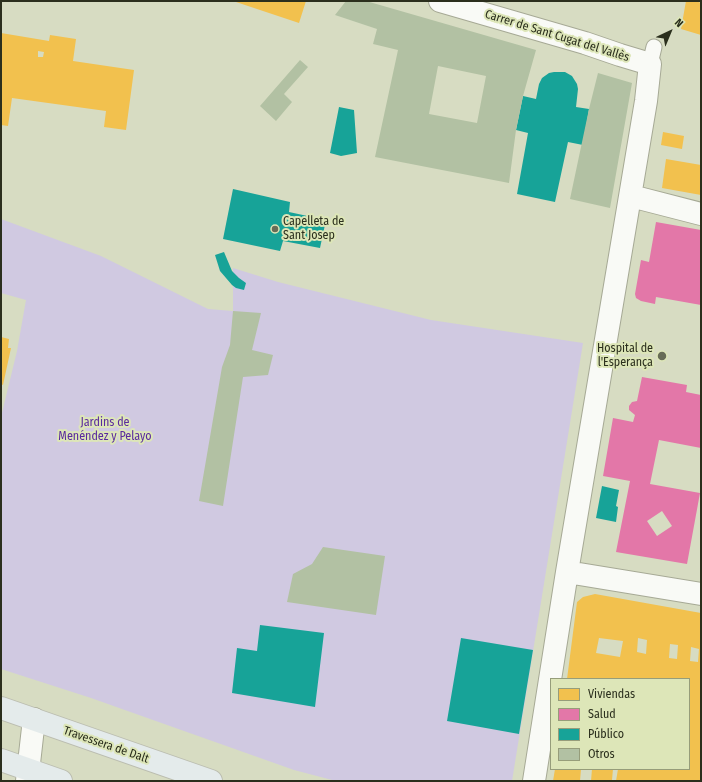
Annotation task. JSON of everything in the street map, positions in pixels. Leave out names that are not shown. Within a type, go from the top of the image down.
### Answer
[{"type":"main road","name":"Travessera de Dalt","points":[[1,708],[211,781]]},
{"type":"main road","points":[[1,760],[28,775],[62,781]]},
{"type":"street","name":"Carrer de Sant Cugat del Vallès","points":[[440,1],[585,43],[620,55],[652,56],[631,196]]},
{"type":"street","points":[[550,678],[631,196],[701,214]]},
{"type":"street","points":[[567,572],[701,594]]},
{"type":"street","points":[[534,781],[550,680]]},
{"type":"street","points":[[28,775],[34,719]]},
{"type":"green space","name":"Jardins de Menéndez y Pelayo","points":[[1,219],[101,256],[208,309],[233,311],[233,268],[278,282],[431,320],[583,343],[512,781],[336,781],[294,770],[91,698],[1,669],[1,417],[17,351],[26,300],[1,293]]},
{"type":"building: Viviendas","points":[[233,1],[306,1],[299,23]]},
{"type":"building: Viviendas","points":[[686,1],[696,1],[701,3],[701,35],[681,29]]},
{"type":"building: Viviendas","points":[[1,33],[49,41],[50,35],[76,39],[73,61],[134,70],[126,130],[104,127],[106,111],[12,98],[8,126],[1,125]],"holes":[[[38,51],[44,52],[43,57],[38,57]]]},
{"type":"building: Viviendas","points":[[663,132],[684,136],[682,149],[661,145]]},
{"type":"building: Viviendas","points":[[666,159],[701,165],[701,195],[662,188]]},
{"type":"building: Viviendas","points":[[1,337],[9,339],[8,348],[11,348],[3,385],[1,384]]},
{"type":"building: Viviendas","points":[[595,594],[701,613],[701,781],[616,781],[618,770],[690,770],[690,678],[567,678],[577,602],[583,597]],"holes":[[[599,638],[623,641],[620,657],[596,653]],[[638,638],[647,640],[646,654],[637,652]],[[670,644],[678,645],[677,659],[669,658]],[[691,647],[699,649],[698,662],[690,661]]]},
{"type":"building: Viviendas","points":[[555,770],[581,770],[580,781],[553,781]]},
{"type":"building: Viviendas","points":[[592,770],[613,770],[612,780],[616,781],[591,781]]},
{"type":"building: Salud","points":[[656,222],[701,230],[701,305],[656,297],[655,304],[641,301],[636,298],[635,294],[641,260],[649,262]]},
{"type":"building: Salud","points":[[642,377],[687,385],[686,392],[701,395],[701,448],[659,440],[650,484],[700,493],[687,564],[616,552],[630,481],[603,476],[613,418],[633,422],[635,415],[629,410],[629,406],[632,402],[637,401]],"holes":[[[662,511],[672,526],[657,536],[647,521]]]},
{"type":"building: Público","points":[[565,72],[572,76],[578,89],[576,107],[589,109],[583,145],[568,142],[555,202],[517,194],[528,133],[516,130],[523,96],[536,99],[539,84],[542,78],[549,73]]},
{"type":"building: Público","points":[[339,107],[354,110],[357,153],[341,156],[330,153]]},
{"type":"building: Público","name":"Capelleta de Sant Josep","points":[[233,189],[290,202],[289,212],[326,220],[320,248],[283,241],[280,251],[223,239]]},
{"type":"building: Público","points":[[224,252],[232,271],[246,283],[244,290],[236,288],[232,285],[220,271],[215,255]]},
{"type":"building: Público","points":[[602,486],[619,490],[616,506],[618,507],[616,522],[596,518]]},
{"type":"building: Público","points":[[260,625],[324,633],[315,707],[232,693],[237,648],[257,651]]},
{"type":"building: Público","points":[[461,638],[533,650],[519,734],[447,721]]},
{"type":"building: Otros","points":[[346,1],[366,1],[536,50],[523,96],[516,130],[509,183],[375,157],[398,50],[373,44],[377,29],[335,15]],"holes":[[[438,66],[486,76],[477,123],[429,114]]]},
{"type":"building: Otros","points":[[300,60],[308,67],[284,94],[292,102],[276,121],[260,106]]},
{"type":"building: Otros","points":[[598,73],[632,83],[610,208],[570,199]]},
{"type":"building: Otros","points":[[233,311],[261,313],[252,350],[273,355],[268,375],[243,377],[223,506],[199,501],[222,367],[230,345]]},
{"type":"building: Otros","points":[[323,547],[385,556],[376,615],[287,602],[293,574],[312,564]]},
{"type":"place","name":"Capelleta de Sant Josep","points":[[275,229]]},
{"type":"place","name":"Hospital de l'Esperança","points":[[662,356]]}]
